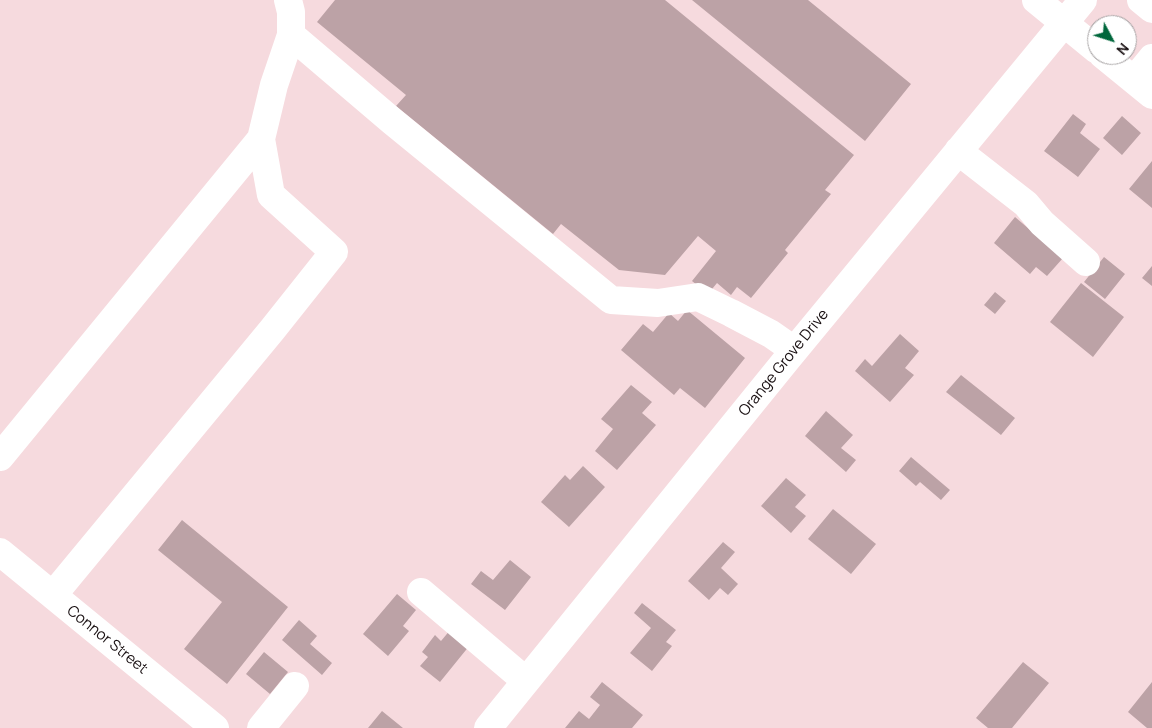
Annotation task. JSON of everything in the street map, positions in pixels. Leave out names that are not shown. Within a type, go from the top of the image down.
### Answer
[{"type":"street","points":[[53,595],[334,252],[271,195],[261,139],[274,85],[291,35],[291,12],[288,0]]},
{"type":"street","points":[[1036,0],[1087,42]]},
{"type":"street","name":"Orange Grove Drive","points":[[488,728],[794,350],[1083,0]]},
{"type":"street","points":[[1142,0],[1152,9]]},
{"type":"street","points":[[291,35],[610,300],[658,303],[698,297],[771,334],[794,350]]},
{"type":"street","points":[[1115,65],[1143,88],[1152,58]]},
{"type":"street","points":[[0,457],[261,139]]},
{"type":"street","points":[[958,151],[1026,204],[1042,223],[1086,262]]},
{"type":"street","name":"Connor Street","points":[[0,552],[215,728]]},
{"type":"street","points":[[421,592],[526,681]]},
{"type":"street","points":[[261,728],[295,686]]},
{"type":"building","points":[[335,0],[665,0],[854,155],[825,190],[831,194],[785,250],[788,253],[751,298],[737,287],[731,295],[717,283],[708,294],[692,281],[716,251],[698,236],[665,275],[619,270],[561,224],[553,234],[396,106],[406,95],[317,22]]},
{"type":"building","points":[[692,0],[808,0],[911,84],[865,141]]},
{"type":"building","points":[[1073,114],[1086,124],[1080,133],[1100,149],[1078,177],[1044,151]]},
{"type":"building","points":[[1122,116],[1141,133],[1122,155],[1103,138]]},
{"type":"building","points":[[1152,161],[1152,208],[1129,189]]},
{"type":"building","points":[[1015,217],[1063,258],[1047,276],[1036,267],[1030,274],[994,243]]},
{"type":"building","points":[[1104,257],[1125,274],[1105,299],[1084,282]]},
{"type":"building","points":[[1152,266],[1152,286],[1142,278]]},
{"type":"building","points":[[1081,283],[1124,317],[1093,357],[1050,322]]},
{"type":"building","points":[[995,292],[1006,301],[995,314],[984,305]]},
{"type":"building","points":[[687,310],[745,358],[705,408],[680,388],[674,395],[621,350],[643,324],[653,332],[669,313],[678,321]]},
{"type":"building","points":[[900,334],[919,351],[905,368],[914,375],[890,402],[855,371],[865,359],[872,366]]},
{"type":"building","points":[[961,375],[1015,418],[1001,435],[946,392]]},
{"type":"building","points":[[631,385],[652,402],[642,413],[656,425],[617,470],[595,451],[613,429],[601,419]]},
{"type":"building","points":[[826,411],[853,435],[841,448],[856,460],[846,472],[805,436]]},
{"type":"building","points":[[911,457],[950,490],[941,500],[920,482],[916,486],[899,471]]},
{"type":"building","points":[[583,466],[605,487],[569,527],[541,502],[565,475],[570,480]]},
{"type":"building","points":[[786,478],[806,495],[795,507],[806,516],[791,533],[761,506]]},
{"type":"building","points":[[833,509],[876,544],[851,574],[808,539]]},
{"type":"building","points":[[182,520],[288,607],[227,684],[184,649],[222,602],[158,550]]},
{"type":"building","points":[[723,542],[735,552],[721,568],[738,584],[728,595],[720,588],[709,600],[688,581]]},
{"type":"building","points":[[510,560],[531,577],[505,610],[471,584],[481,571],[493,580]]},
{"type":"building","points":[[397,594],[416,610],[403,626],[409,631],[388,656],[363,634]]},
{"type":"building","points":[[642,603],[676,630],[666,642],[672,646],[652,671],[630,653],[651,628],[634,613]]},
{"type":"building","points":[[299,620],[317,636],[310,644],[332,663],[322,675],[282,640]]},
{"type":"building","points":[[451,629],[470,645],[440,682],[420,666],[428,657],[422,652],[435,635],[441,641]]},
{"type":"building","points":[[264,652],[288,672],[270,694],[246,674]]},
{"type":"building","points":[[1023,662],[1049,683],[1012,728],[988,728],[976,718]]},
{"type":"building","points":[[602,682],[643,715],[632,728],[565,728],[579,711],[589,719],[600,705],[590,697]]},
{"type":"building","points":[[1152,682],[1152,728],[1147,728],[1128,712]]},
{"type":"building","points":[[382,711],[403,728],[368,728]]}]
